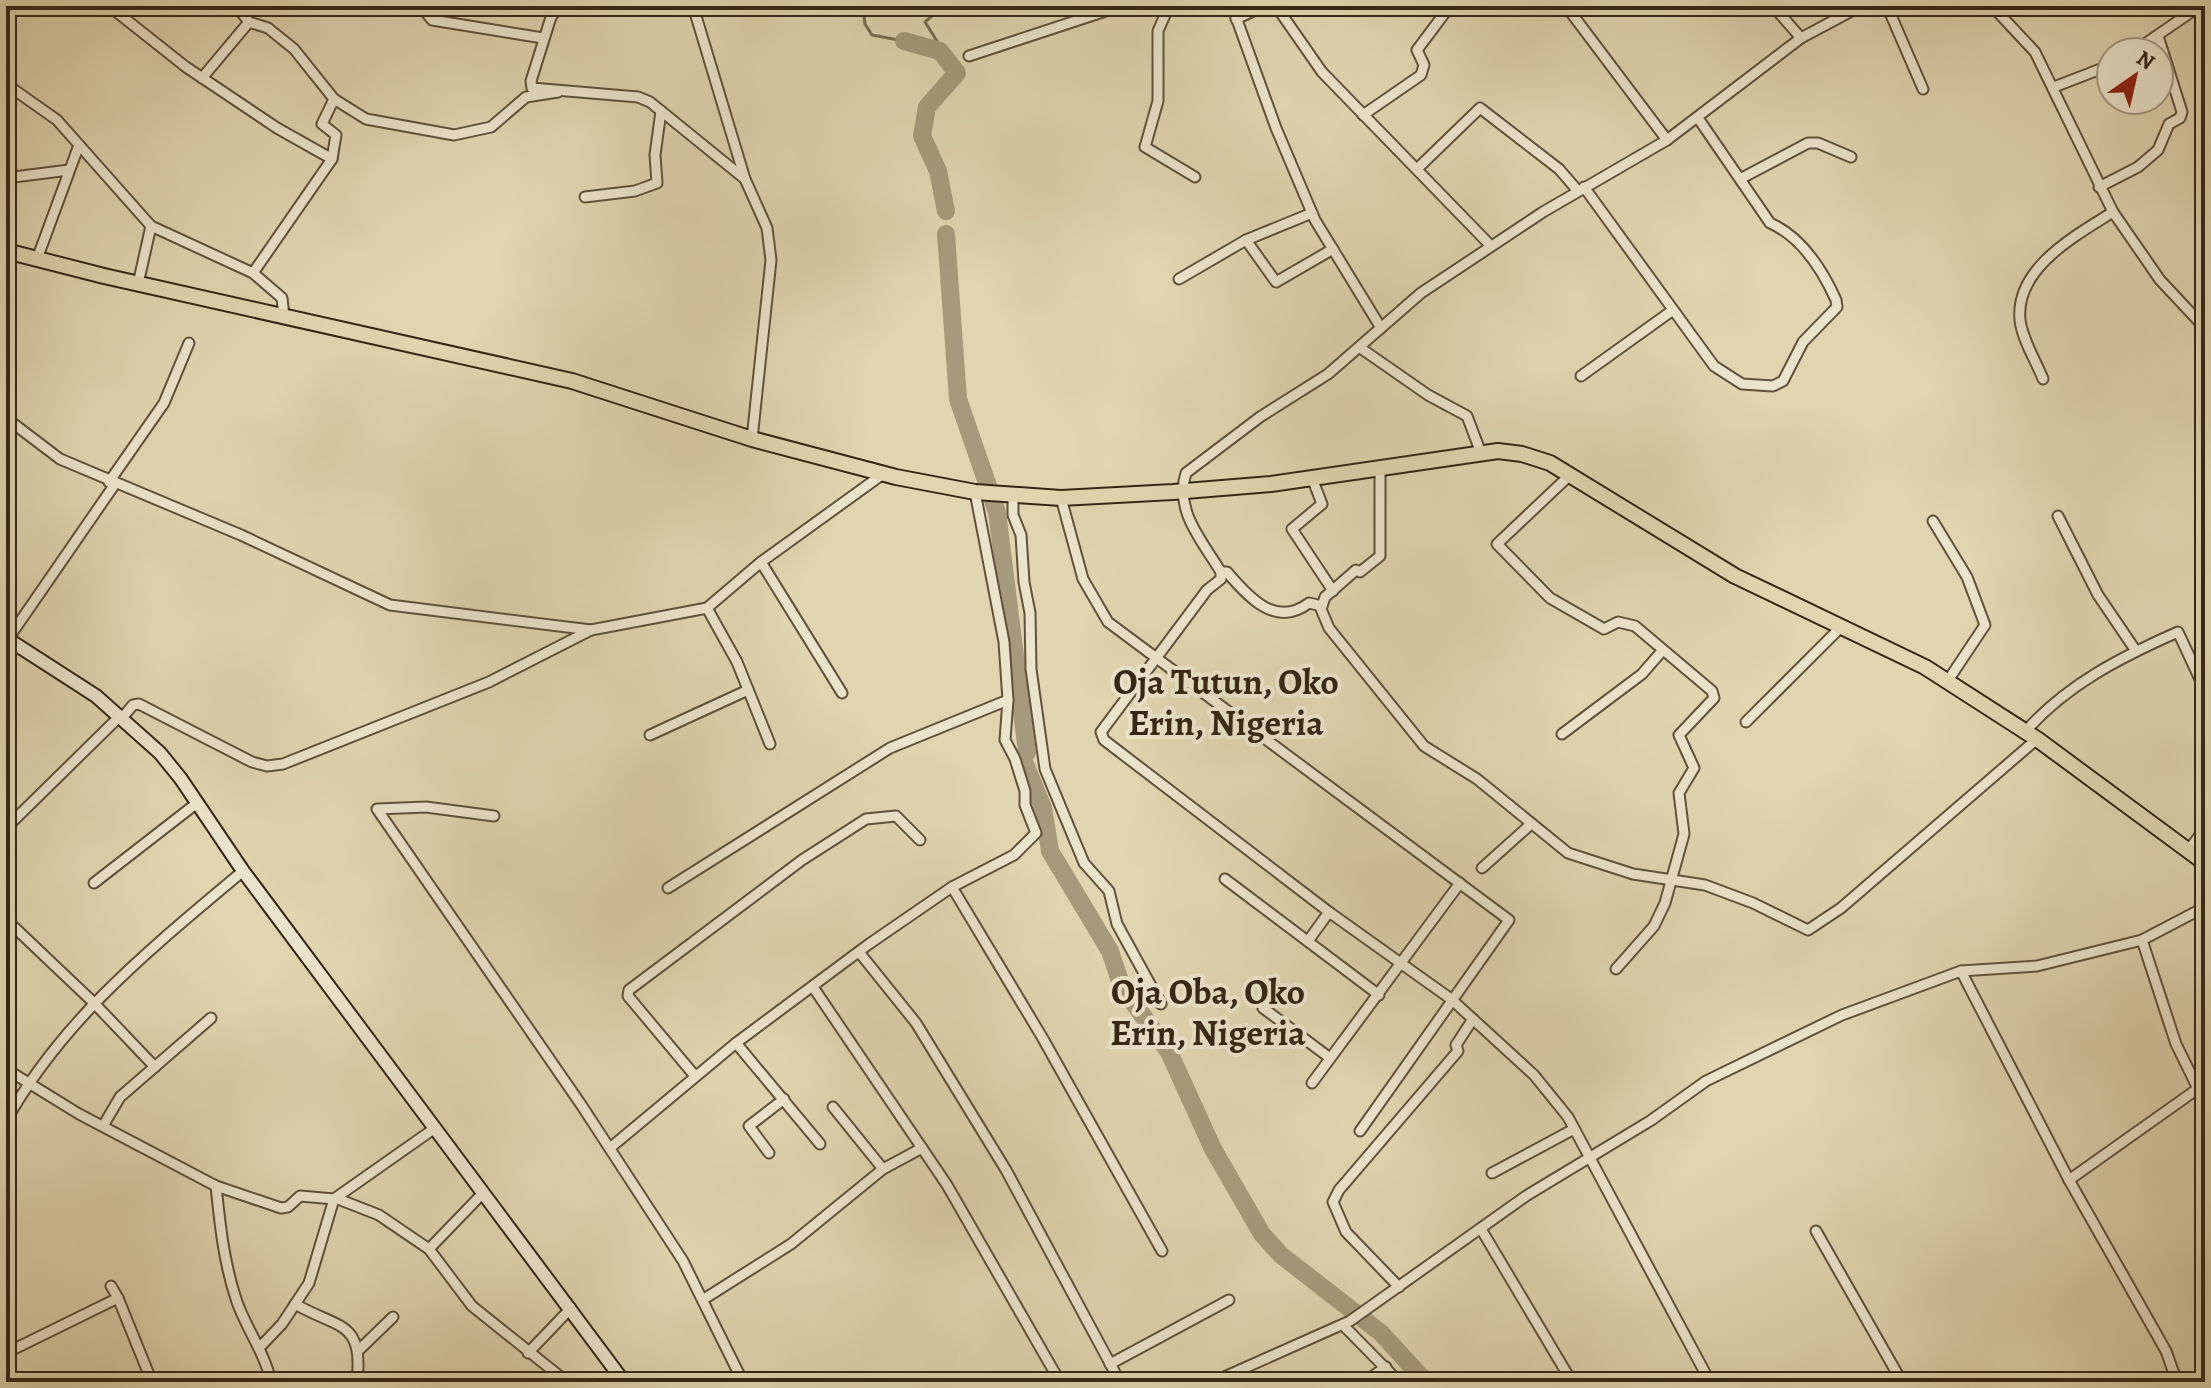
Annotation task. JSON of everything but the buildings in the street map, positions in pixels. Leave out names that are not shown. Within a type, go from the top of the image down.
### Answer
[{"type":"main road","points":[[6,251],[138,284],[572,381],[752,439],[883,474],[979,492],[1061,498],[1185,491],[1312,478],[1481,453],[1522,454],[1570,475],[1735,576],[1925,667],[2031,736],[2205,863]]},
{"type":"street","points":[[109,6],[202,78],[332,159]]},
{"type":"street","points":[[236,6],[249,22],[268,28],[294,49],[334,99],[366,119],[454,135],[491,127],[526,97],[558,92]]},
{"type":"street","points":[[421,6],[432,20],[543,38]]},
{"type":"street","points":[[560,6],[543,38],[531,85],[535,90],[626,95],[650,102],[745,179]]},
{"type":"street","points":[[693,6],[745,179],[767,228],[771,260],[752,439]]},
{"type":"street","points":[[969,56],[1121,6]]},
{"type":"street","points":[[1169,6],[1158,31],[1158,101],[1145,147],[1195,177]]},
{"type":"street","points":[[1232,6],[1312,213],[1381,328]]},
{"type":"street","points":[[1236,19],[1264,6]]},
{"type":"street","points":[[1276,6],[1322,72],[1491,246]]},
{"type":"street","points":[[1363,115],[1421,75],[1424,65],[1417,50],[1450,6]]},
{"type":"street","points":[[1566,6],[1667,140]]},
{"type":"street","points":[[1773,6],[1801,38]]},
{"type":"street","points":[[1710,1382],[1574,1129],[1534,1075],[1451,999],[1329,912],[1104,740],[1101,732],[1207,590],[1221,579],[1221,572],[1186,517],[1186,473],[1207,455],[1328,374],[1421,293],[1581,189],[1667,140],[1801,38],[1861,6]]},
{"type":"street","points":[[1887,6],[1923,89]]},
{"type":"street","points":[[1992,6],[2035,52],[2113,212],[2160,280],[2205,328]]},
{"type":"street","points":[[2158,36],[2200,6]]},
{"type":"street","points":[[202,78],[249,22]]},
{"type":"street","points":[[2054,87],[2095,71]]},
{"type":"street","points":[[6,84],[42,107],[151,226],[253,273],[282,298],[284,317]]},
{"type":"street","points":[[2099,187],[2138,167],[2158,150],[2169,124],[2180,118],[2182,112],[2175,90]]},
{"type":"street","points":[[253,273],[332,159],[336,135],[322,124],[334,99]]},
{"type":"street","points":[[1418,168],[1480,108],[1581,189],[1714,366],[1742,384],[1773,386],[1790,373],[1803,342],[1837,307],[1827,280],[1813,259],[1783,228],[1770,223],[1698,118]]},
{"type":"street","points":[[585,197],[635,191],[657,183],[655,155],[661,111]]},
{"type":"street","points":[[1740,179],[1808,143],[1851,157]]},
{"type":"street","points":[[37,259],[79,145]]},
{"type":"street","points":[[6,178],[69,170]]},
{"type":"street","points":[[2043,379],[2020,318],[2029,278],[2086,229],[2113,212]]},
{"type":"street","points":[[1179,279],[1246,240],[1312,213]]},
{"type":"street","points":[[138,284],[151,226]]},
{"type":"street","points":[[1246,240],[1276,282],[1333,249]]},
{"type":"street","points":[[1581,376],[1673,310]]},
{"type":"street","points":[[189,343],[164,403],[7,638],[78,682],[160,753],[243,871],[624,1382]]},
{"type":"street","points":[[1359,347],[1428,395],[1467,416],[1481,453]]},
{"type":"street","points":[[6,418],[60,459],[241,535],[390,605],[591,630]]},
{"type":"street","points":[[1322,606],[1356,570],[1360,572],[1380,556],[1380,467]]},
{"type":"street","points":[[6,828],[24,806],[133,705],[139,704],[252,762],[267,766],[283,764],[489,682],[591,630],[707,608],[761,562],[883,474]]},
{"type":"street","points":[[1570,475],[1497,544],[1550,598],[1604,629],[1618,622],[1635,626],[1712,691],[1714,698],[1679,735],[1694,765],[1679,793],[1684,834],[1672,880],[1654,926],[1616,969]]},
{"type":"street","points":[[1312,478],[1322,504],[1292,529],[1333,591]]},
{"type":"street","points":[[610,1148],[736,1043],[952,887],[1014,855],[1037,830],[1025,805],[1025,791],[1015,759],[1005,740],[1008,700],[1004,642],[979,492]]},
{"type":"street","points":[[1013,496],[1013,515],[1021,535],[1024,582],[1034,644],[1031,669],[1045,769],[1084,863],[1109,891],[1117,924],[1161,1004]]},
{"type":"street","points":[[1061,498],[1083,579],[1108,622],[1509,920],[1360,1131]]},
{"type":"street","points":[[2058,516],[2098,595],[2136,651]]},
{"type":"street","points":[[1933,521],[1967,577],[1985,625],[1947,682]]},
{"type":"street","points":[[761,562],[842,693]]},
{"type":"street","points":[[1221,572],[1227,572],[1250,600],[1278,613],[1296,613],[1309,603],[1322,606]]},
{"type":"street","points":[[1322,606],[1329,628],[1424,746],[1477,779],[1568,853],[1633,874],[1705,885],[1753,903],[1804,929],[1812,928],[2031,736],[2048,706],[2136,651],[2178,632],[2205,690]]},
{"type":"street","points":[[707,608],[737,662],[770,744]]},
{"type":"street","points":[[1746,722],[1840,628]]},
{"type":"street","points":[[1562,734],[1642,674],[1662,651]]},
{"type":"street","points":[[650,735],[748,690]]},
{"type":"street","points":[[668,888],[890,748],[1008,700]]},
{"type":"street","points":[[94,883],[197,803]]},
{"type":"street","points":[[494,816],[454,809],[435,811],[426,807],[377,809],[610,1148],[704,1299],[743,1382]]},
{"type":"street","points":[[695,1076],[628,996],[629,990],[802,860],[866,819],[896,816],[920,840]]},
{"type":"street","points":[[1482,868],[1530,825]]},
{"type":"street","points":[[2188,851],[2205,828]]},
{"type":"street","points":[[6,1121],[27,1084],[93,1002],[243,871]]},
{"type":"street","points":[[1225,879],[1379,995]]},
{"type":"street","points":[[1312,1083],[1460,883]]},
{"type":"street","points":[[952,887],[1042,1037],[1162,1251]]},
{"type":"street","points":[[1213,1382],[1347,1323],[1526,1196],[1591,1159],[1706,1081],[1842,1015],[1961,971],[2037,966],[2142,940],[2205,907]]},
{"type":"street","points":[[1308,941],[1329,912]]},
{"type":"street","points":[[14,927],[93,1002],[155,1067]]},
{"type":"street","points":[[2142,940],[2160,1002],[2196,1090],[2205,1103]]},
{"type":"street","points":[[859,952],[916,1023],[1006,1170],[1120,1382]]},
{"type":"street","points":[[1961,971],[2069,1180],[2166,1351],[2177,1382]]},
{"type":"street","points":[[813,987],[947,1185],[1060,1382]]},
{"type":"street","points":[[1263,1008],[1330,1058]]},
{"type":"street","points":[[103,1126],[117,1100],[211,1018]]},
{"type":"street","points":[[1399,1287],[1346,1232],[1333,1202],[1339,1190],[1458,1051],[1456,1045],[1473,1019]]},
{"type":"street","points":[[736,1043],[820,1144]]},
{"type":"street","points":[[6,1069],[27,1084],[216,1186],[281,1208],[288,1207],[300,1196],[336,1199],[379,1215],[429,1249],[448,1270],[472,1306],[567,1382]]},
{"type":"street","points":[[2069,1180],[2148,1128],[2196,1090]]},
{"type":"street","points":[[769,1153],[749,1126],[784,1099]]},
{"type":"street","points":[[833,1107],[883,1169]]},
{"type":"street","points":[[260,1347],[309,1283],[336,1199],[435,1128]]},
{"type":"street","points":[[1492,1173],[1574,1129]]},
{"type":"street","points":[[704,1299],[791,1244],[883,1169],[922,1148]]},
{"type":"street","points":[[216,1186],[221,1242],[237,1302],[260,1347],[271,1382]]},
{"type":"street","points":[[429,1249],[483,1193]]},
{"type":"street","points":[[1481,1229],[1572,1382]]},
{"type":"street","points":[[1816,1231],[1902,1382]]},
{"type":"street","points":[[111,1286],[152,1382]]},
{"type":"street","points":[[6,1353],[118,1298]]},
{"type":"street","points":[[1110,1364],[1229,1300]]},
{"type":"street","points":[[295,1304],[330,1319],[356,1340],[360,1349],[357,1381],[329,1382]]},
{"type":"street","points":[[528,1353],[571,1308]]},
{"type":"street","points":[[360,1349],[393,1317]]},
{"type":"street","points":[[1347,1323],[1399,1382]]},
{"type":"street","points":[[1364,1382],[1386,1367]]},
{"type":"waterway","points":[[863,6],[865,24],[872,35],[904,41]]},
{"type":"waterway","points":[[947,57],[925,22],[940,9],[966,6]]},
{"type":"waterway","points":[[904,41],[940,51],[957,73],[927,107],[922,136],[938,171],[946,211]]},
{"type":"waterway","points":[[946,234],[958,399],[997,512],[1027,752],[1023,759],[1043,808],[1050,851],[1110,951],[1122,987],[1169,1052],[1213,1149],[1262,1234],[1281,1255],[1381,1333],[1426,1382]]},
{"type":"district","name":"Oja Tutun, Oko Erin, Nigeria","points":[[1226,702]]},
{"type":"district","name":"Oja Oba, Oko Erin, Nigeria","points":[[1208,1012]]}]
